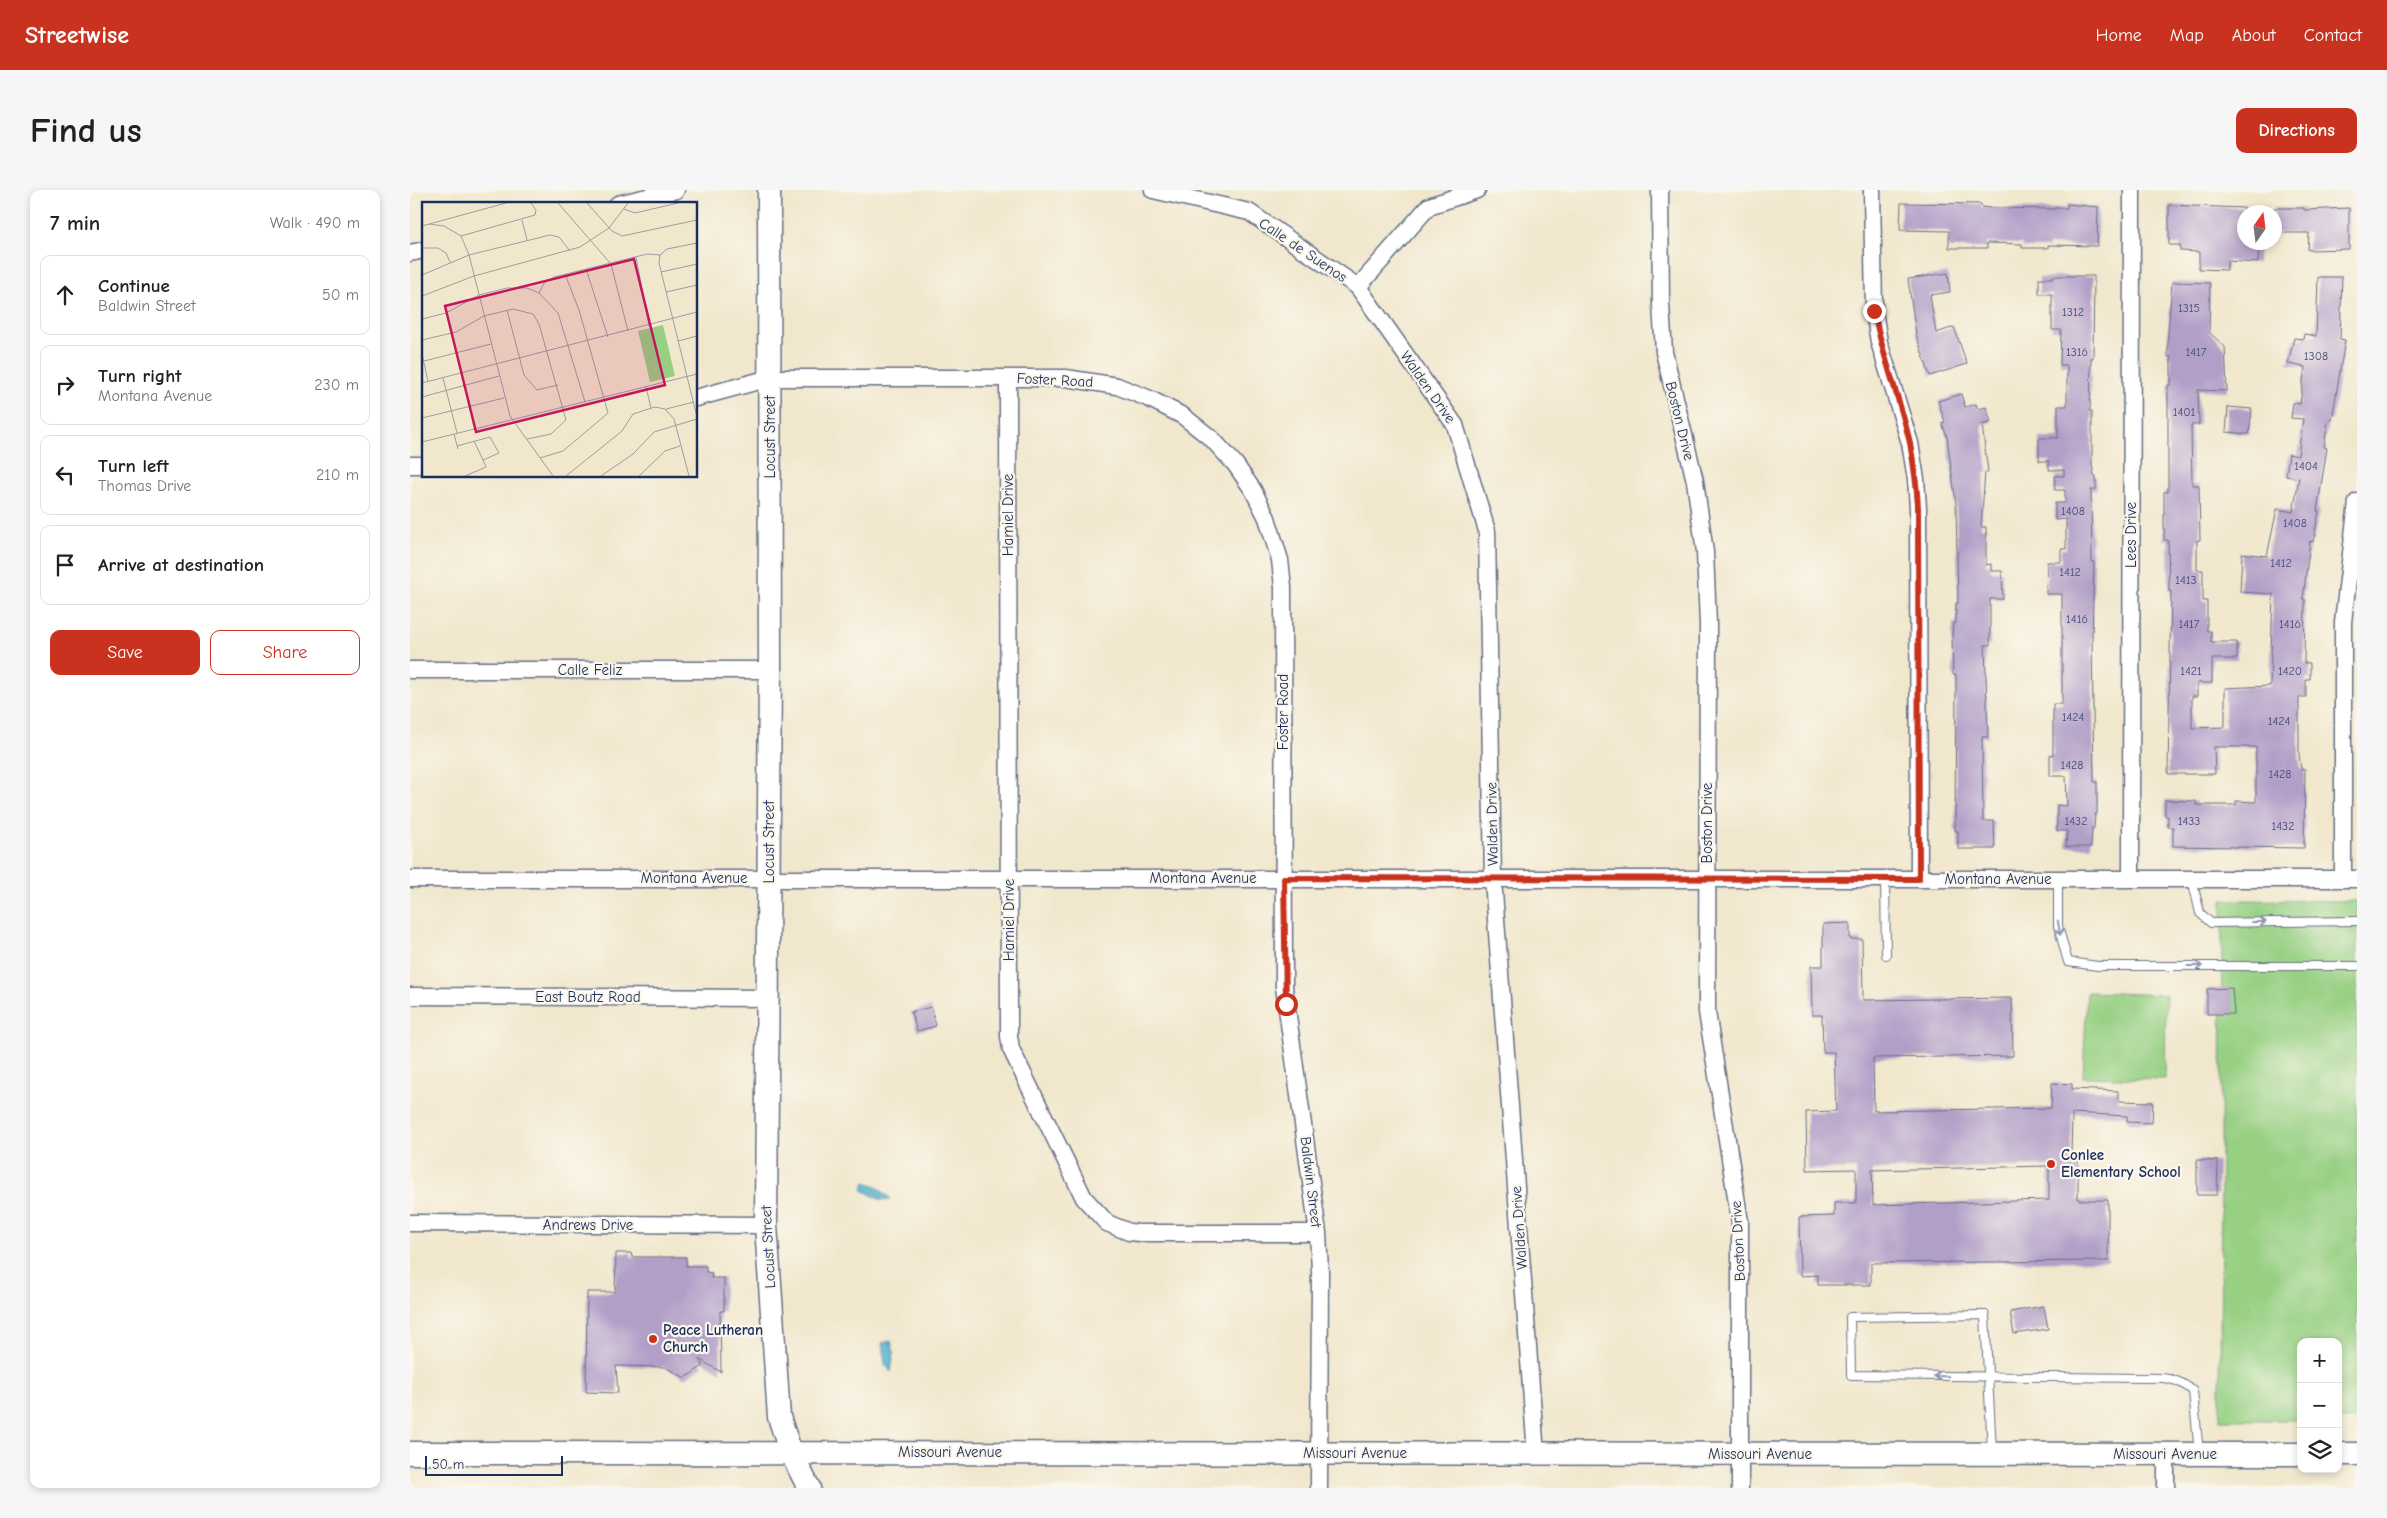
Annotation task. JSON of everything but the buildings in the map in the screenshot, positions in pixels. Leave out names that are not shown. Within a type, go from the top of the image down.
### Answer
[{"type":"main road","name":"Locust Street","points":[[769,190],[770,670],[769,878],[766,998],[766,1225],[779,1417],[791,1452],[809,1488]]},
{"type":"main road","name":"Missouri Avenue","points":[[410,1453],[2297,1454]]},
{"type":"main road","points":[[2342,1454],[2357,1454]]},
{"type":"street","points":[[626,202],[676,190]]},
{"type":"street","name":"Calle de Suenos","points":[[1153,190],[1248,212],[1358,287],[1429,206],[1477,190]]},
{"type":"street","name":"Boston Drive","points":[[1660,190],[1661,305],[1664,352],[1695,481],[1705,552],[1708,624],[1707,1012],[1740,1222],[1740,1488]]},
{"type":"street","points":[[1872,190],[1874,311],[1880,342],[1910,443],[1916,479],[1918,508],[1919,879]]},
{"type":"street","name":"Lees Drive","points":[[2131,879],[2132,190]]},
{"type":"street","name":"Walden Drive","points":[[1358,287],[1455,425],[1487,531],[1493,878],[1536,1454]]},
{"type":"street","name":"Foster Road","points":[[698,397],[770,378],[1082,379],[1116,386],[1150,399],[1183,416],[1212,439],[1235,464],[1256,497],[1276,546],[1283,587],[1284,878]]},
{"type":"street","name":"Hamiel Drive","points":[[1008,378],[1009,1036],[1011,1049],[1084,1198],[1108,1223],[1129,1232],[1318,1233]]},
{"type":"street","points":[[2350,879],[2343,612],[2357,502]]},
{"type":"street","name":"Calle Feliz","points":[[410,670],[770,670]]},
{"type":"street","name":"Baldwin Street","points":[[1284,878],[1285,995],[1318,1233],[1320,1271],[1319,1488]]},
{"type":"street","name":"Montana Avenue","points":[[410,879],[2350,879]]},
{"type":"street","name":"East Boutz Road","points":[[410,996],[766,998]]},
{"type":"street","name":"Andrews Drive","points":[[410,1223],[766,1225]]},
{"type":"street","points":[[2166,1454],[2166,1488]]},
{"type":"lane","points":[[1885,879],[1886,954]]},
{"type":"lane","points":[[2058,879],[2058,926],[2068,962],[2098,966],[2357,966]]},
{"type":"lane","points":[[2192,879],[2200,913],[2211,922],[2357,921]]},
{"type":"lane","points":[[1992,1454],[1990,1376],[1985,1315],[1850,1317],[1851,1375],[1990,1376],[2164,1377],[2182,1382],[2193,1391],[2199,1454]]},
{"type":"green space","points":[[2222,900],[2357,901],[2357,1420],[2342,1420],[2342,1338],[2297,1338],[2297,1420],[2220,1420]]},
{"type":"green space","points":[[2087,992],[2166,995],[2165,1079],[2083,1077]]},
{"type":"water","points":[[865,1182],[877,1186],[891,1199],[881,1200],[862,1190]]},
{"type":"water","points":[[891,1341],[894,1353],[891,1372],[885,1364],[882,1343]]},
{"type":"place","name":"Conlee Elementary School","points":[[2051,1164]]},
{"type":"place","name":"Peace Lutheran Church","points":[[653,1339]]},
{"type":"route","points":[[1286,1004],[1284,987],[1284,878],[1919,879],[1918,508],[1916,479],[1910,443],[1887,369],[1874,311]]}]
